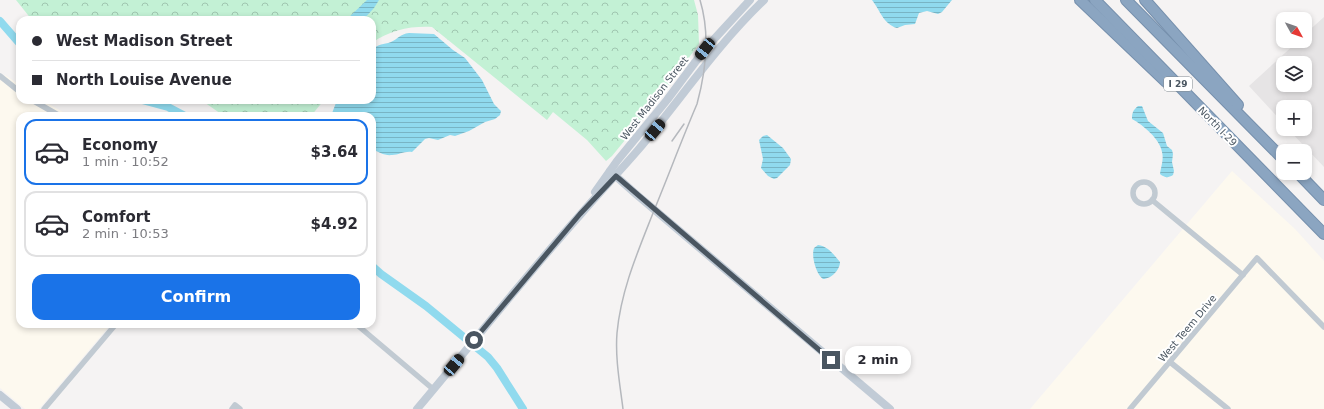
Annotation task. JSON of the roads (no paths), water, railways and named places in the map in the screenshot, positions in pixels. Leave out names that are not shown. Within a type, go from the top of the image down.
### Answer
[{"type":"highway","points":[[1080,0],[1260,169]]},
{"type":"highway","name":"North I-29","points":[[1095,0],[1324,234]]},
{"type":"highway","name":"I 29","points":[[1126,0],[1276,152]]},
{"type":"highway","points":[[1145,0],[1276,148]]},
{"type":"highway","points":[[1306,180],[1324,200]]},
{"type":"main road","name":"West Madison Street","points":[[417,409],[613,174],[705,49],[750,0]]},
{"type":"main road","name":"West Madison Street","points":[[613,174],[663,120],[713,54],[760,2]]},
{"type":"main road","points":[[613,174],[890,409]]},
{"type":"main road","points":[[0,395],[17,409]]},
{"type":"street","points":[[0,76],[16,89]]},
{"type":"street","points":[[39,104],[53,112]]},
{"type":"street","points":[[1146,182],[1150,184],[1155,193],[1152,200],[1146,204],[1136,202],[1133,195],[1134,188],[1139,183],[1146,182]]},
{"type":"street","points":[[1152,200],[1243,275]]},
{"type":"street","name":"West Teem Drive","points":[[1130,409],[1257,258],[1324,327]]},
{"type":"street","points":[[44,409],[113,328]]},
{"type":"street","points":[[361,328],[433,389]]},
{"type":"street","points":[[1170,362],[1228,409]]},
{"type":"water","points":[[367,0],[379,0],[367,16],[350,16]]},
{"type":"water","points":[[872,0],[952,0],[942,12],[938,14],[927,11],[919,13],[915,24],[897,28],[885,20]]},
{"type":"water","points":[[403,34],[434,34],[465,58],[482,80],[494,104],[501,111],[500,115],[495,119],[455,136],[450,135],[438,140],[429,138],[425,139],[412,152],[387,155],[376,151],[376,112],[332,112],[336,104],[376,104],[376,47],[391,42]]},
{"type":"water","points":[[1138,106],[1142,106],[1148,121],[1163,133],[1167,146],[1172,150],[1174,171],[1173,175],[1171,176],[1165,177],[1160,174],[1163,155],[1161,147],[1155,137],[1132,119],[1133,112]]},
{"type":"water","points":[[767,135],[783,148],[791,159],[790,165],[777,178],[774,179],[768,176],[761,168],[763,159],[759,140],[763,136]]},
{"type":"water","points":[[818,245],[828,249],[840,262],[837,271],[826,279],[820,277],[815,265],[813,251]]},
{"type":"waterway","points":[[0,21],[16,39]]},
{"type":"waterway","points":[[157,104],[168,107],[177,112]]},
{"type":"waterway","points":[[376,270],[426,306],[488,357],[497,368],[523,409]]},
{"type":"railway","points":[[623,409],[617,352],[617,333],[622,301],[637,254],[697,104],[703,78],[706,52],[705,26],[700,0]]},
{"type":"railway","points":[[672,141],[684,124]]}]
